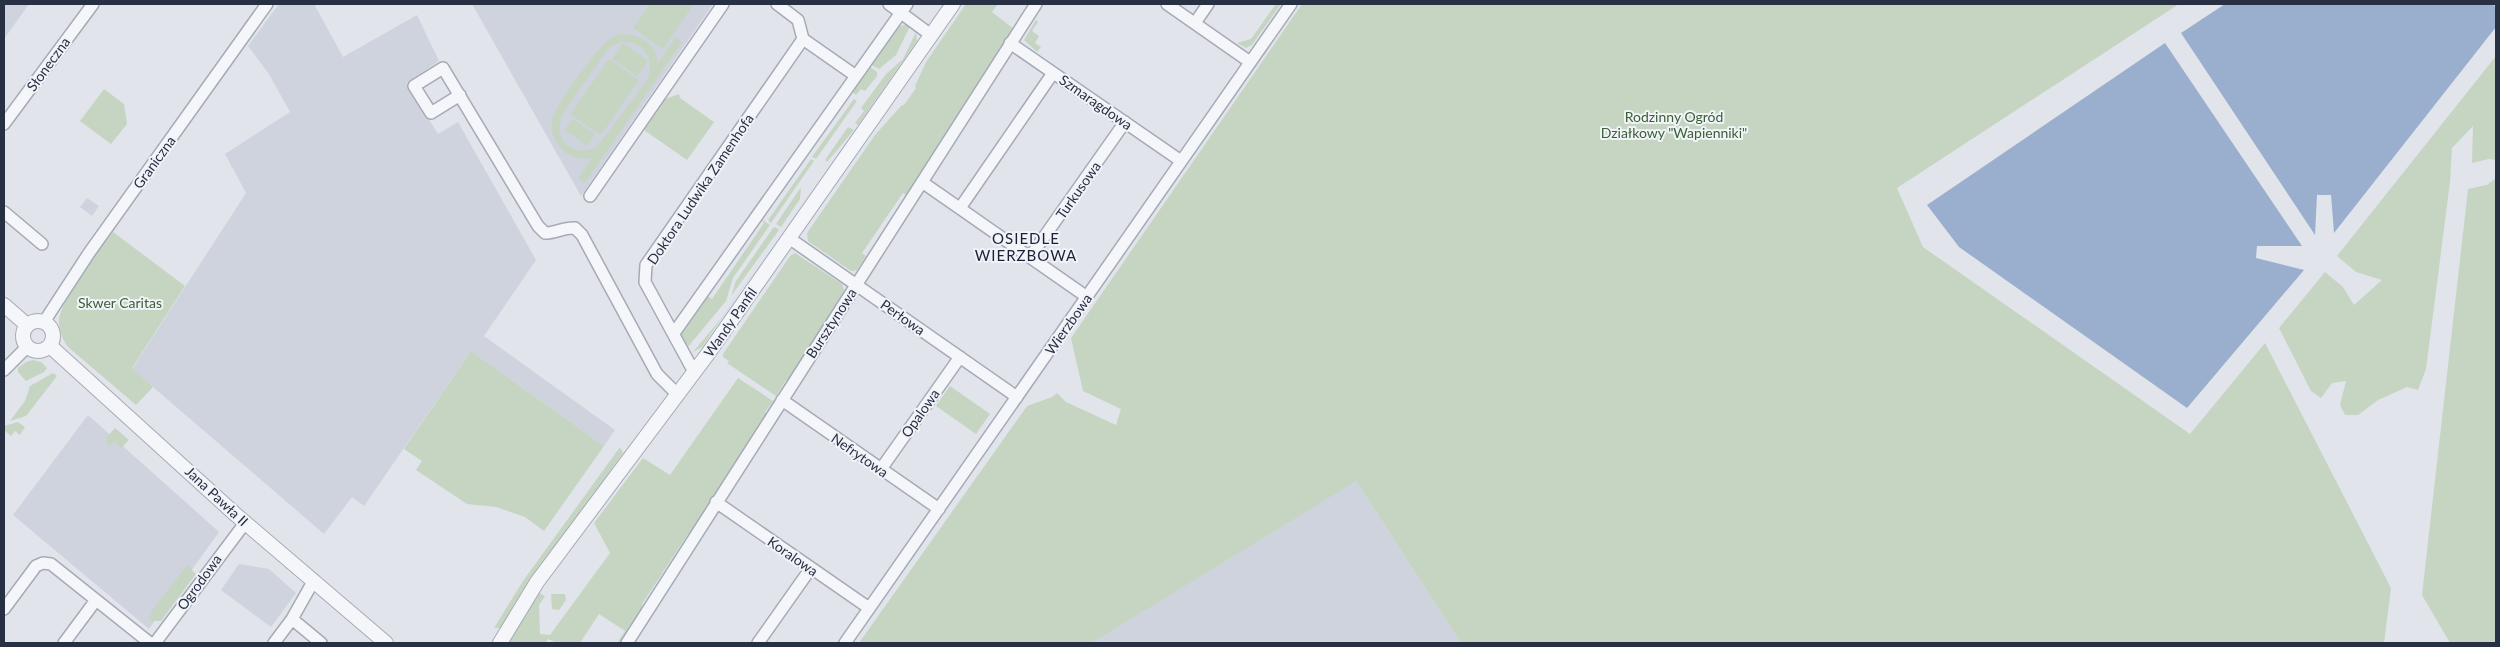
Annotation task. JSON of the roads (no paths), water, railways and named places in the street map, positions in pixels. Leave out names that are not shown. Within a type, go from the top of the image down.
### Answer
[{"type":"street","name":"Słoneczna","points":[[4,124],[93,4]]},
{"type":"street","name":"Graniczna","points":[[44,322],[89,253],[267,4]]},
{"type":"street","points":[[590,196],[723,4]]},
{"type":"street","points":[[777,4],[798,20],[803,39],[856,76]]},
{"type":"street","points":[[889,4],[904,8],[931,35]]},
{"type":"street","name":"Wandy Panfil","points":[[500,641],[537,582],[678,395],[953,4]]},
{"type":"street","name":"Bursztynowa","points":[[627,643],[1036,4]]},
{"type":"street","points":[[1167,4],[1250,62]]},
{"type":"street","points":[[1195,23],[1208,4]]},
{"type":"street","name":"Wierzbowa","points":[[845,643],[1291,4]]},
{"type":"street","points":[[674,333],[904,8]]},
{"type":"street","name":"Doktora Ludwika Zamenhofa","points":[[694,372],[645,282],[646,265],[803,39]]},
{"type":"street","name":"Szmaragdowa","points":[[1010,43],[1181,161]]},
{"type":"street","points":[[960,208],[1053,73]]},
{"type":"street","points":[[460,95],[538,226],[545,233],[556,233],[567,227],[575,228],[582,235],[657,374],[678,395]]},
{"type":"street","name":"Turkusowa","points":[[1030,257],[1125,122]]},
{"type":"street","points":[[922,182],[1087,297]]},
{"type":"street","points":[[4,212],[42,244]]},
{"type":"street","name":"Perłowa","points":[[789,238],[1017,397]]},
{"type":"street","points":[[4,305],[27,325]]},
{"type":"street","points":[[38,321],[44,322],[52,328],[54,336],[50,346],[38,352],[27,347],[22,336],[27,325],[38,321]]},
{"type":"street","name":"Jana Pawła II","points":[[50,346],[245,523],[386,643]]},
{"type":"street","points":[[4,370],[27,347]]},
{"type":"street","name":"Opalowa","points":[[881,469],[960,357]]},
{"type":"street","name":"Nefrytowa","points":[[782,400],[939,509]]},
{"type":"street","name":"Koralowa","points":[[716,502],[869,608]]},
{"type":"street","name":"Ogrodowa","points":[[155,643],[245,523]]},
{"type":"street","points":[[4,610],[36,566],[43,563],[51,564],[150,643]]},
{"type":"street","points":[[758,643],[811,568]]},
{"type":"street","points":[[274,643],[292,620],[314,580]]},
{"type":"street","points":[[64,643],[96,600]]},
{"type":"street","points":[[292,620],[321,643]]},
{"type":"water","points":[[2225,4],[2493,4],[2496,8],[2496,27],[2334,233],[2331,195],[2317,195],[2315,235],[2181,33]]},
{"type":"water","points":[[2165,43],[2302,246],[2257,246],[2256,258],[2304,270],[2187,408],[1959,247],[1927,205]]},
{"type":"district","name":"OSIEDLE WIERZBOWA","points":[[1026,246]]},
{"type":"park label","name":"Rodzinny Ogród Działkowy \"Wapienniki\"","points":[[1674,124]]},
{"type":"park label","name":"Skwer Caritas","points":[[120,302]]}]
